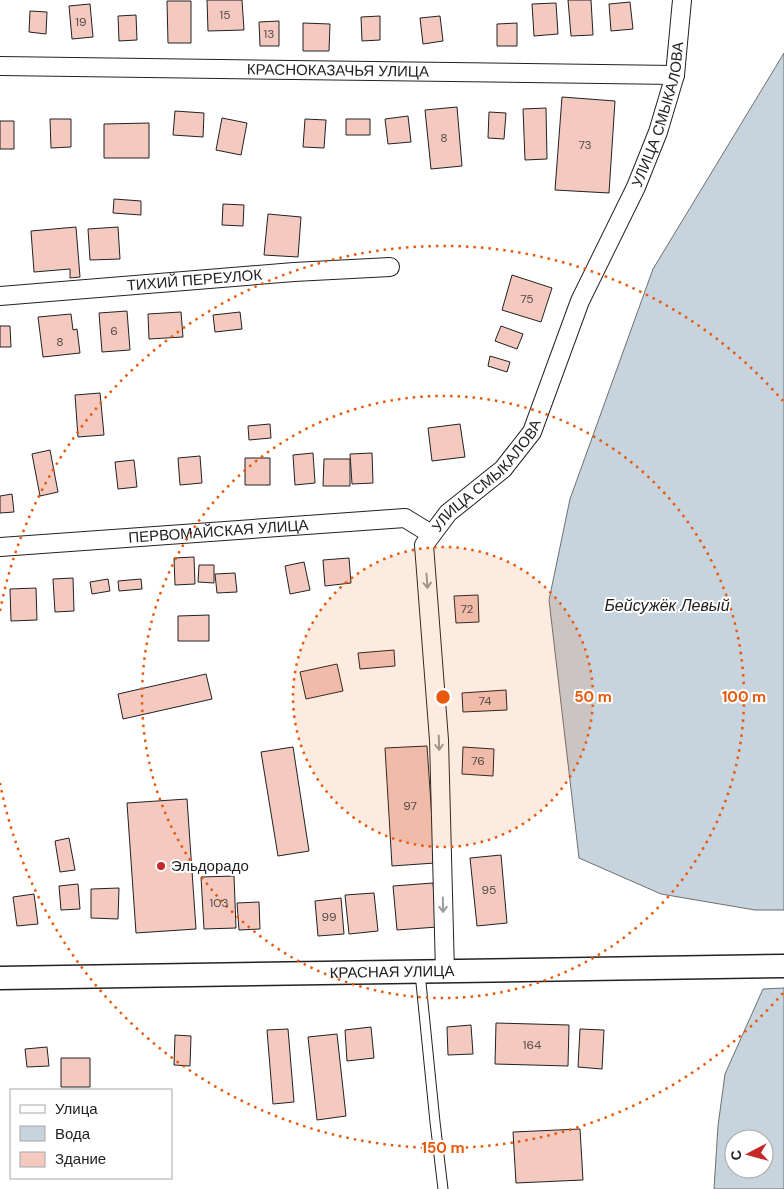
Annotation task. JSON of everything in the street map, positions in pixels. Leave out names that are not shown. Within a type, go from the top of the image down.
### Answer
[{"type":"street","name":"УЛИЦА СМЫКАЛОВА","points":[[445,972],[439,740],[424,545],[448,512],[503,469],[532,432],[580,301],[636,187],[658,132],[675,75],[682,0]]},
{"type":"street","name":"КРАСНОКАЗАЧЬЯ УЛИЦА","points":[[0,66],[675,75]]},
{"type":"street","name":"ТИХИЙ ПЕРЕУЛОК","points":[[0,296],[294,272],[390,268]]},
{"type":"street","name":"ПЕРВОМАЙСКАЯ УЛИЦА","points":[[0,547],[405,518],[431,534]]},
{"type":"street","name":"КРАСНАЯ УЛИЦА","points":[[0,978],[784,966]]},
{"type":"lane","points":[[420,972],[443,1189]]},
{"type":"water","name":"Бейсужёк Левый","points":[[784,53],[784,910],[755,910],[661,894],[579,858],[549,600],[570,499],[653,269]]},
{"type":"water","points":[[784,988],[784,1189],[714,1189],[718,1126],[725,1074],[763,989]]},
{"type":"building","points":[[207,0],[242,0],[244,30],[208,31]]},
{"type":"building","points":[[568,0],[591,0],[593,35],[571,36]]},
{"type":"building","points":[[167,1],[191,1],[191,43],[168,43]]},
{"type":"building","points":[[630,2],[633,29],[611,31],[609,4]]},
{"type":"building","points":[[556,3],[558,34],[534,36],[532,4]]},
{"type":"building","points":[[90,4],[93,37],[72,39],[69,6]]},
{"type":"building","points":[[30,11],[47,12],[46,34],[29,32]]},
{"type":"building","points":[[136,15],[137,40],[119,41],[118,16]]},
{"type":"building","points":[[380,16],[380,40],[362,41],[361,17]]},
{"type":"building","points":[[440,16],[443,41],[423,44],[420,18]]},
{"type":"building","points":[[279,21],[279,46],[260,46],[259,22]]},
{"type":"building","points":[[303,23],[330,24],[329,51],[303,51]]},
{"type":"building","points":[[517,23],[517,46],[497,46],[497,24]]},
{"type":"building","points":[[562,97],[615,101],[609,193],[555,190]]},
{"type":"building","points":[[457,107],[462,166],[431,169],[425,110]]},
{"type":"building","points":[[546,108],[547,159],[525,160],[523,109]]},
{"type":"building","points":[[175,111],[204,113],[203,137],[173,135]]},
{"type":"building","points":[[489,112],[506,113],[504,139],[488,138]]},
{"type":"building","points":[[408,116],[411,142],[388,144],[385,119]]},
{"type":"building","points":[[222,118],[247,123],[241,155],[216,150]]},
{"type":"building","points":[[50,119],[71,119],[71,147],[51,148]]},
{"type":"building","points":[[305,119],[326,120],[324,148],[303,147]]},
{"type":"building","points":[[346,119],[370,119],[370,135],[346,135]]},
{"type":"building","points":[[0,121],[14,121],[14,149],[0,149]]},
{"type":"building","points":[[149,123],[149,158],[104,158],[104,124]]},
{"type":"building","points":[[114,199],[141,201],[141,215],[113,213]]},
{"type":"building","points":[[223,204],[244,205],[243,226],[222,225]]},
{"type":"building","points":[[268,214],[301,217],[298,257],[264,255]]},
{"type":"building","points":[[76,227],[80,277],[70,278],[70,269],[34,272],[31,231]]},
{"type":"building","points":[[118,227],[120,259],[90,260],[88,229]]},
{"type":"building","points":[[512,275],[552,288],[541,322],[502,310]]},
{"type":"building","points":[[127,311],[130,350],[102,352],[99,313]]},
{"type":"building","points":[[181,312],[183,337],[149,339],[148,314]]},
{"type":"building","points":[[240,312],[242,329],[215,332],[213,315]]},
{"type":"building","points":[[71,314],[73,330],[77,329],[80,353],[43,357],[38,317]]},
{"type":"building","points":[[0,326],[10,326],[11,347],[0,347]]},
{"type":"building","points":[[501,326],[523,334],[517,349],[495,341]]},
{"type":"building","points":[[490,356],[510,362],[507,372],[488,366]]},
{"type":"building","points":[[100,393],[104,435],[78,437],[75,395]]},
{"type":"building","points":[[270,424],[271,438],[249,440],[248,426]]},
{"type":"building","points":[[460,424],[465,457],[432,461],[428,428]]},
{"type":"building","points":[[50,450],[58,492],[40,496],[32,454]]},
{"type":"building","points":[[313,453],[315,483],[295,485],[293,455]]},
{"type":"building","points":[[372,453],[373,483],[352,484],[350,454]]},
{"type":"building","points":[[200,456],[202,483],[180,485],[178,458]]},
{"type":"building","points":[[245,458],[270,458],[270,485],[245,485]]},
{"type":"building","points":[[324,459],[350,459],[350,486],[323,486]]},
{"type":"building","points":[[134,460],[137,487],[118,489],[115,462]]},
{"type":"building","points":[[12,494],[14,512],[0,513],[0,496]]},
{"type":"building","points":[[194,557],[195,584],[175,585],[174,558]]},
{"type":"building","points":[[349,558],[351,583],[325,586],[323,560]]},
{"type":"building","points":[[304,562],[310,590],[290,594],[285,566]]},
{"type":"building","points":[[199,565],[214,565],[214,583],[198,582]]},
{"type":"building","points":[[235,573],[237,592],[217,593],[215,574]]},
{"type":"building","points":[[73,578],[74,611],[55,612],[53,579]]},
{"type":"building","points":[[108,579],[110,591],[92,594],[90,582]]},
{"type":"building","points":[[141,579],[142,589],[119,591],[118,581]]},
{"type":"building","points":[[36,588],[37,620],[11,621],[10,589]]},
{"type":"building","points":[[478,595],[479,622],[456,623],[454,596]]},
{"type":"building","points":[[209,615],[209,641],[178,641],[178,616]]},
{"type":"building","points":[[394,650],[395,666],[360,669],[358,653]]},
{"type":"building","points":[[337,664],[343,691],[306,699],[300,672]]},
{"type":"building","points":[[206,674],[212,699],[123,719],[118,694]]},
{"type":"building","points":[[506,690],[507,710],[463,712],[462,693]]},
{"type":"building","points":[[427,746],[435,863],[392,866],[385,748]]},
{"type":"building","points":[[293,747],[309,851],[278,856],[261,752]]},
{"type":"building","points":[[463,747],[494,749],[493,776],[462,774]]},
{"type":"building","name":"Эльдорадо","points":[[187,799],[196,929],[136,933],[127,803]]},
{"type":"building","points":[[69,838],[75,870],[60,872],[55,841]]},
{"type":"building","points":[[501,855],[507,923],[477,926],[470,858]]},
{"type":"building","points":[[234,876],[236,928],[204,929],[201,877]]},
{"type":"building","points":[[433,883],[437,927],[397,930],[393,886]]},
{"type":"building","points":[[78,884],[80,909],[61,910],[59,886]]},
{"type":"building","points":[[119,888],[118,919],[91,918],[91,889]]},
{"type":"building","points":[[374,893],[378,931],[349,934],[345,895]]},
{"type":"building","points":[[34,894],[38,924],[17,926],[13,897]]},
{"type":"building","points":[[341,898],[344,934],[318,936],[315,901]]},
{"type":"building","points":[[259,902],[260,929],[239,930],[237,903]]},
{"type":"building","points":[[496,1023],[569,1025],[568,1066],[495,1064]]},
{"type":"building","points":[[471,1025],[473,1054],[448,1055],[447,1027]]},
{"type":"building","points":[[371,1027],[374,1058],[347,1061],[345,1030]]},
{"type":"building","points":[[288,1029],[294,1102],[273,1104],[267,1030]]},
{"type":"building","points":[[580,1029],[604,1030],[602,1069],[578,1067]]},
{"type":"building","points":[[337,1034],[346,1116],[317,1120],[308,1037]]},
{"type":"building","points":[[175,1035],[191,1036],[190,1066],[174,1065]]},
{"type":"building","points":[[47,1047],[49,1066],[27,1067],[25,1049]]},
{"type":"building","points":[[61,1058],[90,1058],[90,1087],[61,1087]]},
{"type":"building","points":[[580,1129],[583,1180],[516,1183],[513,1132]]},
{"type":"place","name":"Эльдорадо","points":[[161,866]]}]
